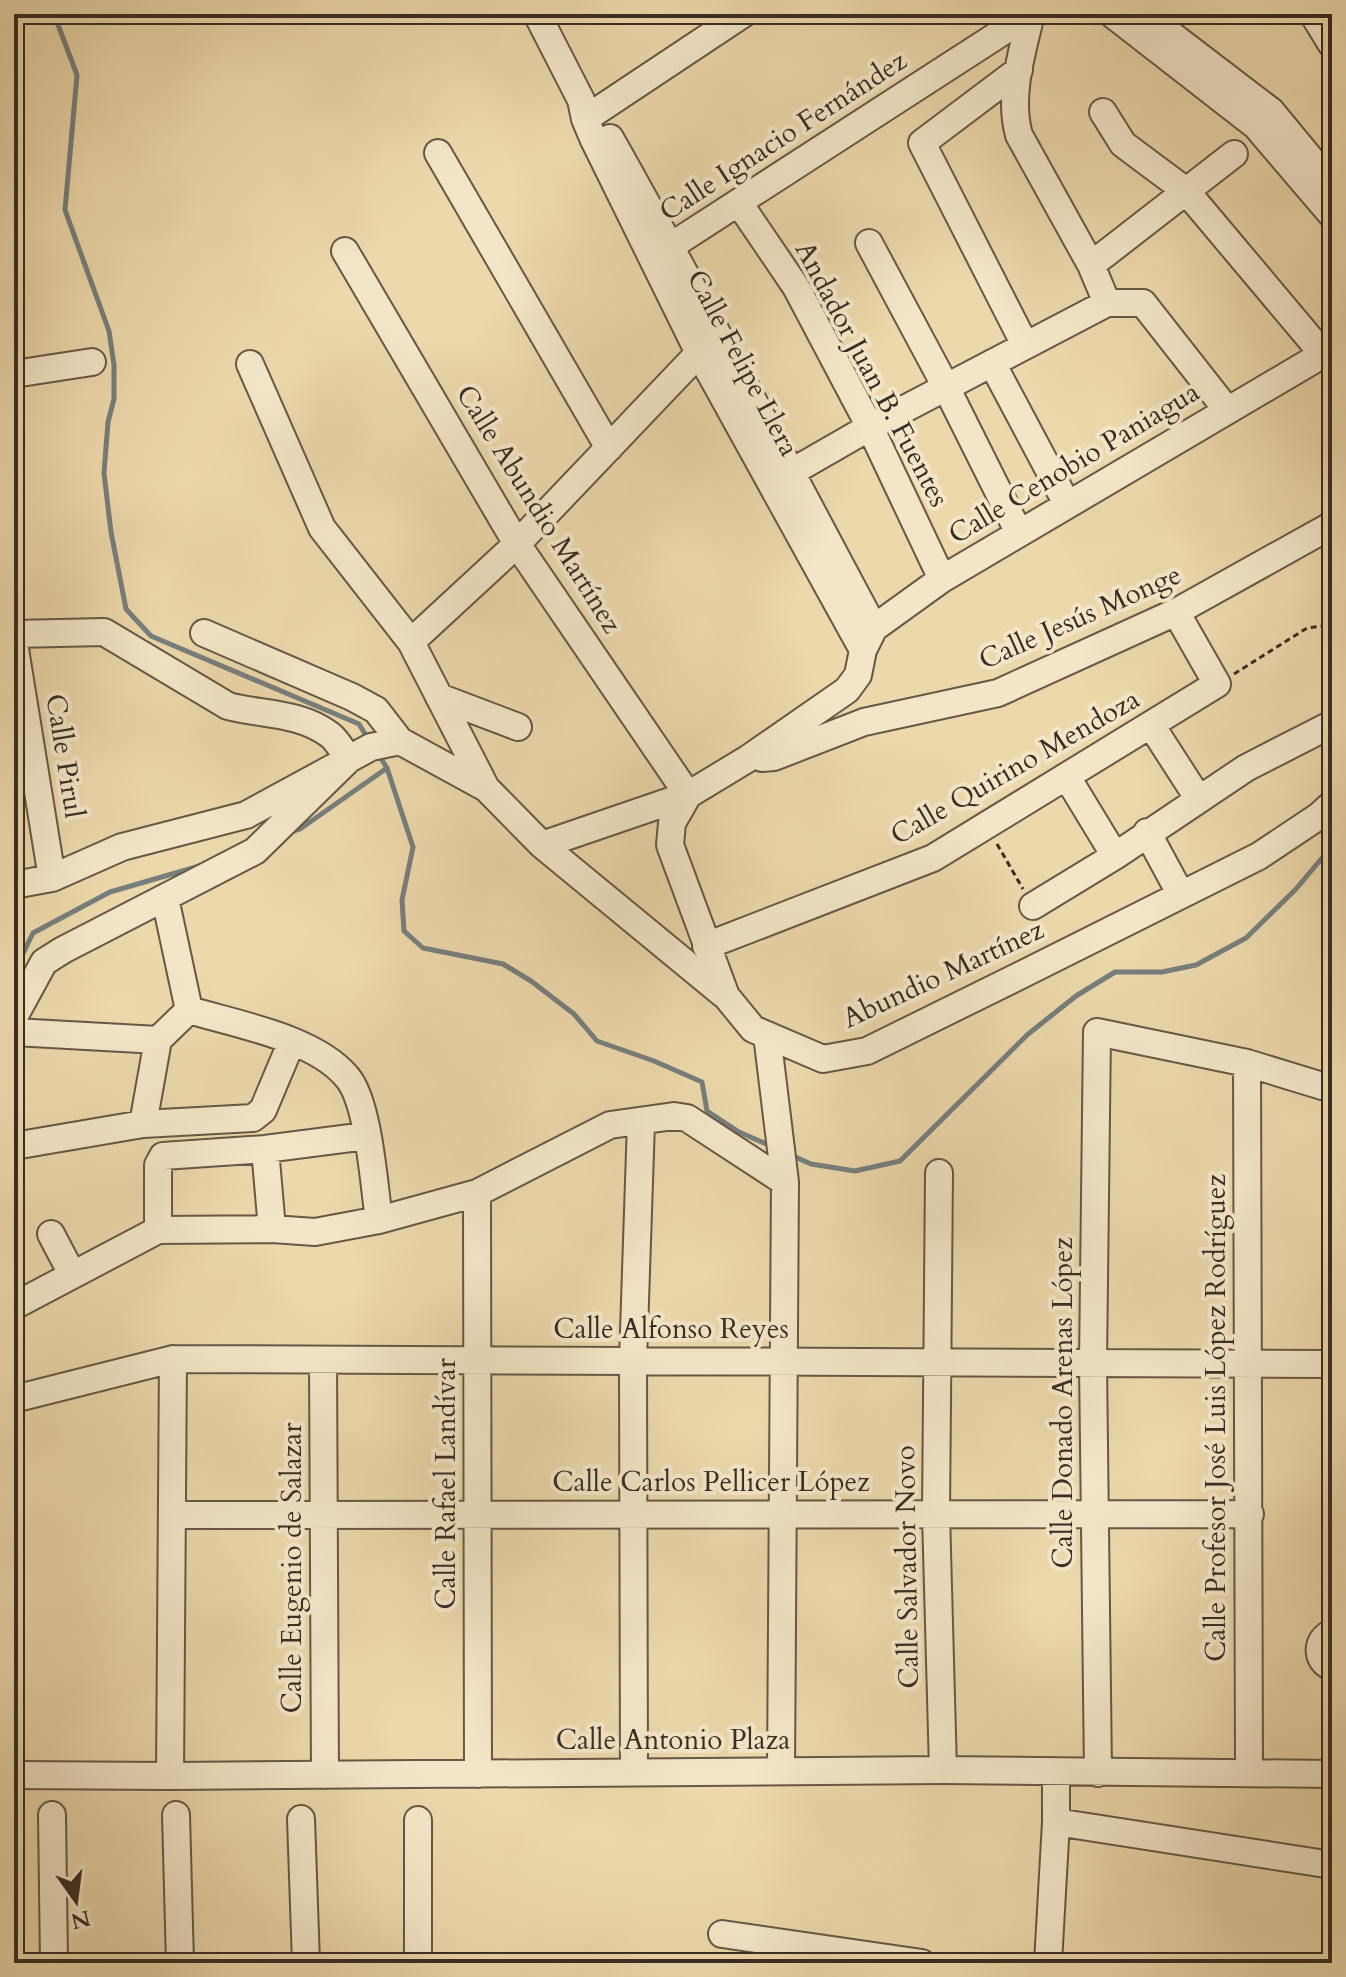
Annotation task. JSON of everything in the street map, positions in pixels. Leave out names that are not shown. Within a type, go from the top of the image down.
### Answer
[{"type":"street","points":[[587,110],[743,14]]},
{"type":"street","points":[[1030,14],[1014,116],[1019,135],[1091,265],[1107,303]]},
{"type":"street","name":"Calle Ignacio Fernández","points":[[661,253],[1030,14]]},
{"type":"street","points":[[1112,14],[1152,28],[1264,118],[1324,186],[1332,215]]},
{"type":"street","points":[[1313,14],[1332,45]]},
{"type":"street","name":"Calle Felipe Llera","points":[[539,15],[708,345],[868,639]]},
{"type":"street","points":[[1019,70],[922,143],[1025,345]]},
{"type":"street","points":[[1103,112],[1123,144],[1186,191],[1327,352]]},
{"type":"street","points":[[438,153],[609,448]]},
{"type":"street","points":[[1091,265],[1234,154]]},
{"type":"street","name":"Andador Juan B. Fuentes","points":[[739,203],[796,287],[870,427],[942,579]]},
{"type":"street","points":[[869,243],[1019,533]]},
{"type":"street","name":"Calle Abundio Martínez","points":[[345,251],[517,544],[688,795]]},
{"type":"street","points":[[790,473],[870,427],[1107,303],[1143,303],[1227,410]]},
{"type":"street","points":[[411,642],[517,544],[708,345]]},
{"type":"street","name":"Calle Felipe Llera","points":[[708,345],[790,473],[868,639]]},
{"type":"street","name":"Calle Cenobio Paniagua","points":[[868,639],[942,579],[1327,352]]},
{"type":"street","points":[[14,374],[92,362]]},
{"type":"street","points":[[992,363],[1067,504]]},
{"type":"street","points":[[250,364],[322,528],[411,642],[486,788],[542,845],[726,996]]},
{"type":"street","name":"Calle Jesús Monge","points":[[749,758],[774,757],[864,722],[998,693],[1176,612],[1332,525]]},
{"type":"street","points":[[1176,612],[1217,684]]},
{"type":"street","points":[[14,634],[104,632],[228,706],[248,712],[287,715],[330,735],[378,747],[486,788]]},
{"type":"street","points":[[204,633],[376,710],[378,747]]},
{"type":"street","points":[[542,845],[688,795],[749,758],[847,690],[858,675],[868,639]]},
{"type":"street","name":"Calle Pirul","points":[[14,643],[52,878]]},
{"type":"street","name":"Calle Quirino Mendoza","points":[[706,946],[933,858],[1217,684]]},
{"type":"street","points":[[439,697],[518,727]]},
{"type":"street","points":[[1033,906],[1115,856],[1246,768],[1332,724]]},
{"type":"street","points":[[1151,725],[1198,798]]},
{"type":"street","points":[[14,1017],[44,962],[255,851],[378,747]]},
{"type":"street","points":[[14,885],[52,878],[122,847],[246,815],[378,747]]},
{"type":"street","points":[[1067,777],[1115,856]]},
{"type":"street","name":"Abundio Martínez","points":[[688,795],[672,823],[670,845],[726,996],[753,1029],[823,1059],[867,1051],[1259,856],[1332,804]]},
{"type":"street","points":[[1147,832],[1180,893]]},
{"type":"street","points":[[165,898],[189,1010]]},
{"type":"street","points":[[143,1124],[158,1040],[189,1010]]},
{"type":"street","points":[[189,1010],[292,1041],[325,1058],[348,1077],[365,1125],[379,1220]]},
{"type":"street","points":[[14,1032],[158,1040]]},
{"type":"street","name":"Calle Donado Arenas López","points":[[1098,1773],[1093,1363],[1097,1032],[1247,1063]]},
{"type":"street","points":[[767,1035],[784,1178],[781,1771]]},
{"type":"street","points":[[19,1152],[143,1124],[253,1118],[263,1110],[292,1041]]},
{"type":"street","points":[[1247,1063],[1332,1089]]},
{"type":"street","name":"Calle Profesor José Luis López Rodríguez","points":[[1247,1063],[1249,1773]]},
{"type":"street","points":[[14,1306],[158,1230],[272,1229],[315,1232],[379,1220],[477,1193],[610,1125],[674,1116],[687,1118],[784,1178]]},
{"type":"street","points":[[634,1772],[633,1361],[641,1122]]},
{"type":"street","points":[[158,1230],[158,1165],[163,1156],[265,1149],[365,1125]]},
{"type":"street","points":[[265,1149],[272,1229]]},
{"type":"street","name":"Calle Salvador Novo","points":[[939,1173],[936,1514],[943,1770]]},
{"type":"street","name":"Calle Rafael Landívar","points":[[477,1193],[478,1774]]},
{"type":"street","points":[[51,1234],[72,1274]]},
{"type":"street","points":[[170,1776],[173,1359]]},
{"type":"street","name":"Calle Alfonso Reyes","points":[[14,1399],[173,1359],[1332,1364]]},
{"type":"street","name":"Calle Eugenio de Salazar","points":[[323,1360],[325,1775]]},
{"type":"street","name":"Calle Carlos Pellicer López","points":[[172,1515],[1250,1514]]},
{"type":"street","points":[[1332,1633],[1320,1643],[1321,1659],[1332,1667]]},
{"type":"street","name":"Calle Antonio Plaza","points":[[14,1775],[943,1770],[1332,1774]]},
{"type":"street","points":[[1048,1963],[1056,1773]]},
{"type":"street","points":[[52,1815],[54,1963]]},
{"type":"street","points":[[176,1815],[180,1963]]},
{"type":"street","points":[[301,1819],[306,1963]]},
{"type":"street","points":[[418,1820],[418,1963]]},
{"type":"street","points":[[1056,1822],[1332,1865]]},
{"type":"street","points":[[722,1934],[922,1963]]},
{"type":"path","points":[[1217,684],[1307,628],[1332,625]]},
{"type":"path","points":[[987,827],[1033,906]]},
{"type":"waterway","points":[[54,14],[77,75],[65,210],[109,331],[114,365],[114,399],[108,422],[104,473],[111,532],[126,609],[151,636],[359,724],[368,739]]},
{"type":"waterway","points":[[378,754],[387,768],[413,847],[402,900],[404,931],[423,948],[503,964],[574,1014],[597,1041],[702,1082],[707,1111],[739,1132],[771,1146]]},
{"type":"waterway","points":[[291,832],[300,829],[387,768]]},
{"type":"waterway","points":[[791,1155],[811,1164],[855,1171],[900,1161],[1027,1035],[1076,996],[1115,972],[1162,972],[1196,965],[1246,938],[1296,889],[1332,846]]},
{"type":"waterway","points":[[14,972],[33,933],[110,892],[203,865]]}]
